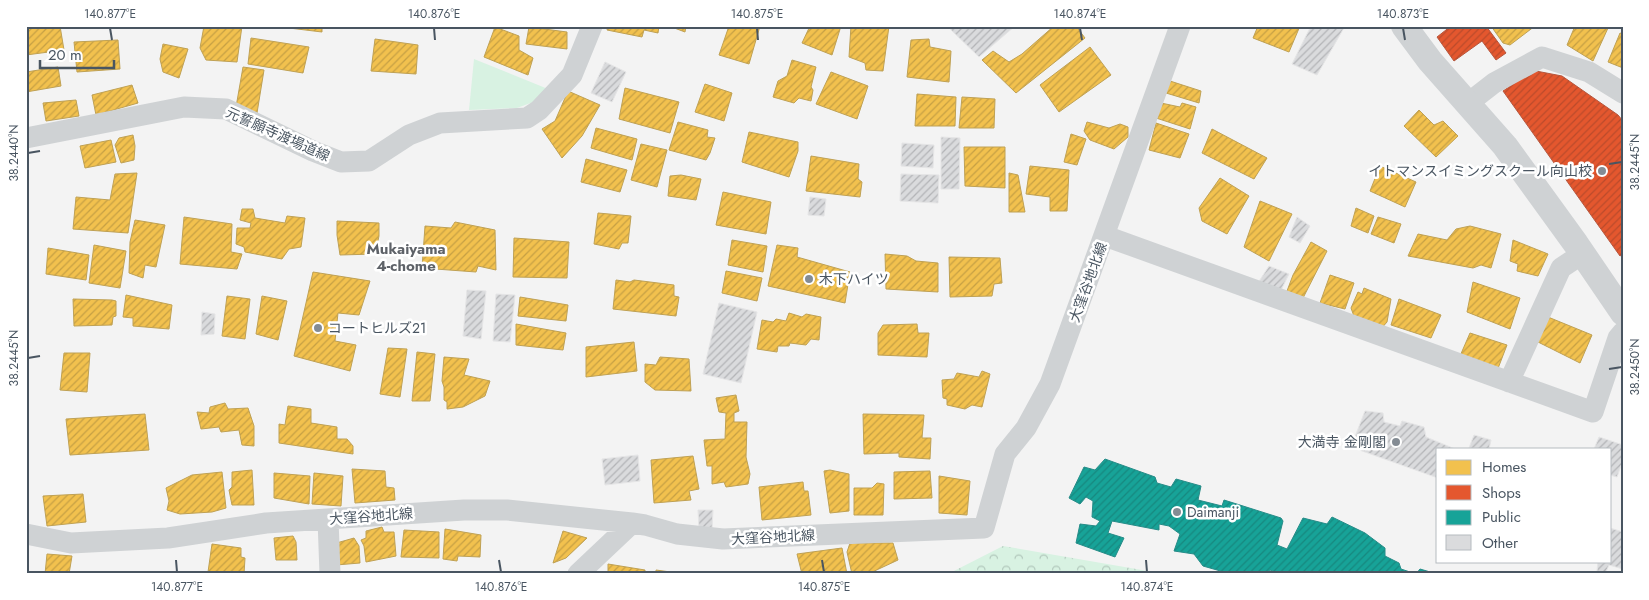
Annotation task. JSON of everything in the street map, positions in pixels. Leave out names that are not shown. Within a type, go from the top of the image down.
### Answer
[{"type":"street","name":"大窪谷地北線","points":[[26,534],[71,543],[168,538],[266,523],[464,510],[507,510],[632,523],[677,534],[724,539],[984,528],[1005,454],[1026,428],[1050,384],[1180,26]]},
{"type":"street","points":[[1404,26],[1430,61],[1505,146],[1623,313]]},
{"type":"street","name":"元誓願寺渡場道線","points":[[26,138],[184,108],[226,109],[313,151],[341,162],[369,160],[410,136],[440,123],[527,118],[538,110],[572,74],[589,32]]},
{"type":"street","points":[[1468,104],[1494,83],[1542,58],[1589,72],[1623,93]]},
{"type":"street","points":[[1105,236],[1593,412],[1618,338],[1623,332]]},
{"type":"street","points":[[1509,382],[1561,268],[1582,254]]},
{"type":"street","points":[[328,519],[330,574]]},
{"type":"street","points":[[578,574],[632,523]]},
{"type":"green space","points":[[474,59],[548,89],[536,101],[517,108],[469,110]]},
{"type":"green space","points":[[1003,546],[1165,574],[948,574]]},
{"type":"building: Homes","points":[[26,26],[60,26],[64,50],[26,55]]},
{"type":"building: Homes","points":[[204,26],[242,26],[237,62],[206,60],[200,48]]},
{"type":"building: Homes","points":[[289,26],[322,26],[322,32],[289,28]]},
{"type":"building: Homes","points":[[608,26],[659,26],[658,33],[644,30],[642,37],[607,30]]},
{"type":"building: Homes","points":[[669,26],[686,26],[685,32]]},
{"type":"building: Homes","points":[[729,26],[760,26],[749,64],[719,55]]},
{"type":"building: Homes","points":[[810,26],[841,26],[832,55],[802,43]]},
{"type":"building: Homes","points":[[851,26],[870,28],[871,26],[889,26],[883,71],[866,70],[865,63],[849,57]]},
{"type":"building: Homes","points":[[1054,26],[1076,26],[1085,38],[1016,93],[982,60],[993,51],[1009,62],[1022,54]]},
{"type":"building: Homes","points":[[1258,26],[1300,26],[1289,52],[1253,38]]},
{"type":"building: Homes","points":[[1491,26],[1535,26],[1510,45],[1503,43]]},
{"type":"building: Homes","points":[[1575,26],[1608,28],[1593,61],[1567,45]]},
{"type":"building: Homes","points":[[495,27],[519,36],[519,50],[533,58],[528,75],[484,57]]},
{"type":"building: Homes","points":[[529,27],[567,32],[567,49],[526,44]]},
{"type":"building: Homes","points":[[1620,33],[1623,34],[1623,68],[1608,62]]},
{"type":"building: Homes","points":[[251,38],[309,47],[303,73],[248,64]]},
{"type":"building: Homes","points":[[375,39],[418,45],[416,74],[371,71]]},
{"type":"building: Homes","points":[[929,39],[930,47],[951,51],[949,82],[907,77],[911,40]]},
{"type":"building: Homes","points":[[118,40],[120,69],[77,72],[74,42]]},
{"type":"building: Homes","points":[[163,44],[188,49],[179,78],[163,72],[160,59]]},
{"type":"building: Homes","points":[[1090,47],[1111,75],[1059,112],[1040,85]]},
{"type":"building: Homes","points":[[792,60],[816,67],[811,87],[813,90],[811,101],[799,98],[794,103],[773,97],[778,81],[787,76]]},
{"type":"building: Homes","points":[[58,67],[61,86],[26,92],[26,72]]},
{"type":"building: Homes","points":[[243,67],[264,70],[257,113],[236,107]]},
{"type":"building: Homes","points":[[831,72],[868,86],[857,119],[816,104]]},
{"type":"building: Homes","points":[[1170,81],[1201,91],[1199,103],[1166,93]]},
{"type":"building: Homes","points":[[705,84],[732,93],[724,121],[695,112]]},
{"type":"building: Homes","points":[[132,85],[138,103],[96,115],[92,95]]},
{"type":"building: Homes","points":[[625,88],[679,102],[670,133],[619,119]]},
{"type":"building: Homes","points":[[568,91],[600,105],[582,136],[562,158],[542,129],[555,121]]},
{"type":"building: Homes","points":[[917,94],[956,97],[955,126],[915,126]]},
{"type":"building: Homes","points":[[962,97],[995,99],[994,128],[959,128]]},
{"type":"building: Homes","points":[[76,100],[79,116],[46,121],[43,103]]},
{"type":"building: Homes","points":[[1161,103],[1180,107],[1182,103],[1196,107],[1190,129],[1156,118]]},
{"type":"building: Homes","points":[[1419,110],[1434,125],[1443,121],[1458,136],[1436,157],[1404,126]]},
{"type":"building: Homes","points":[[678,122],[708,130],[707,137],[715,138],[706,160],[669,150]]},
{"type":"building: Homes","points":[[1087,122],[1109,128],[1120,124],[1128,127],[1128,137],[1114,149],[1090,140],[1084,131]]},
{"type":"building: Homes","points":[[1156,123],[1189,134],[1180,158],[1149,150]]},
{"type":"building: Homes","points":[[596,128],[637,139],[632,160],[591,148]]},
{"type":"building: Homes","points":[[1212,129],[1267,158],[1254,179],[1202,153]]},
{"type":"building: Homes","points":[[749,132],[798,142],[798,151],[789,177],[742,162]]},
{"type":"building: Homes","points":[[1071,134],[1086,139],[1077,165],[1064,162]]},
{"type":"building: Homes","points":[[133,135],[135,146],[134,160],[121,163],[115,145],[119,138]]},
{"type":"building: Homes","points":[[111,140],[116,162],[85,168],[80,146]]},
{"type":"building: Homes","points":[[641,144],[667,150],[657,187],[631,180]]},
{"type":"building: Homes","points":[[964,147],[1005,147],[1005,188],[965,186]]},
{"type":"building: Homes","points":[[811,156],[859,164],[858,179],[862,182],[860,197],[806,191]]},
{"type":"building: Homes","points":[[586,159],[627,170],[620,192],[581,182]]},
{"type":"building: Homes","points":[[1030,166],[1069,170],[1067,211],[1050,211],[1050,197],[1026,194]]},
{"type":"building: Homes","points":[[1380,166],[1416,182],[1405,207],[1370,191]]},
{"type":"building: Homes","points":[[137,173],[128,233],[73,229],[76,197],[110,200],[115,174]]},
{"type":"building: Homes","points":[[1009,173],[1018,175],[1025,212],[1009,212]]},
{"type":"building: Homes","points":[[681,175],[701,179],[696,200],[668,196],[670,176]]},
{"type":"building: Homes","points":[[1220,178],[1249,196],[1227,234],[1202,221],[1199,208]]},
{"type":"building: Homes","points":[[723,192],[771,202],[766,234],[716,225]]},
{"type":"building: Homes","points":[[1260,201],[1292,214],[1269,261],[1244,247]]},
{"type":"building: Homes","points":[[1356,208],[1374,216],[1368,233],[1351,226]]},
{"type":"building: Homes","points":[[242,209],[253,209],[255,218],[285,223],[287,216],[305,218],[301,247],[289,249],[282,259],[245,252],[244,247],[236,244],[237,228],[250,228],[251,223],[240,220]]},
{"type":"building: Homes","points":[[598,213],[631,216],[628,243],[622,243],[619,249],[594,244]]},
{"type":"building: Homes","points":[[184,217],[232,224],[231,252],[242,254],[237,269],[180,264]]},
{"type":"building: Homes","points":[[1378,217],[1401,224],[1394,243],[1371,234]]},
{"type":"building: Homes","points":[[135,220],[165,225],[156,267],[145,265],[143,278],[129,273],[130,242]]},
{"type":"building: Homes","points":[[337,221],[379,223],[379,236],[375,254],[340,255]]},
{"type":"building: Homes","points":[[455,222],[495,230],[496,270],[478,266],[476,272],[422,268],[425,226],[451,228]]},
{"type":"building: Homes","points":[[1470,226],[1501,234],[1491,268],[1481,265],[1473,268],[1408,256],[1418,234],[1447,240],[1456,229]]},
{"type":"building: Homes","points":[[514,238],[569,242],[567,278],[513,277]]},
{"type":"building: Homes","points":[[732,240],[767,246],[763,272],[728,265]]},
{"type":"building: Homes","points":[[1513,240],[1548,254],[1538,276],[1517,271],[1518,264],[1510,261]]},
{"type":"building: Homes","points":[[1311,242],[1327,251],[1302,300],[1287,291],[1293,275]]},
{"type":"building: Homes","points":[[94,245],[126,251],[120,288],[89,283]]},
{"type":"building: Homes","name":"木下ハイツ","points":[[777,245],[798,248],[797,257],[850,272],[845,303],[768,286]]},
{"type":"building: Homes","points":[[48,248],[89,255],[86,280],[46,274]]},
{"type":"building: Homes","points":[[885,254],[907,256],[916,261],[938,263],[938,292],[886,289]]},
{"type":"building: Homes","points":[[949,257],[1000,258],[1002,283],[994,284],[992,296],[950,297]]},
{"type":"building: Homes","points":[[726,271],[762,278],[757,301],[722,293]]},
{"type":"building: Homes","name":"コートヒルズ21","points":[[313,272],[370,281],[359,315],[338,313],[335,341],[356,345],[350,371],[294,356]]},
{"type":"building: Homes","points":[[1330,275],[1354,283],[1345,309],[1320,303]]},
{"type":"building: Homes","points":[[616,280],[630,282],[634,280],[674,285],[674,296],[679,297],[676,316],[613,309]]},
{"type":"building: Homes","points":[[1473,282],[1520,298],[1510,329],[1467,312]]},
{"type":"building: Homes","points":[[1364,288],[1391,299],[1387,322],[1380,330],[1355,319],[1351,308],[1358,292],[1362,294]]},
{"type":"building: Homes","points":[[126,295],[172,305],[169,329],[133,326],[133,318],[123,317]]},
{"type":"building: Homes","points":[[227,296],[250,299],[245,339],[222,336]]},
{"type":"building: Homes","points":[[262,296],[287,301],[278,340],[256,334]]},
{"type":"building: Homes","points":[[520,297],[568,305],[566,321],[518,316]]},
{"type":"building: Homes","points":[[73,299],[116,301],[116,316],[113,317],[112,325],[74,326]]},
{"type":"building: Homes","points":[[1399,299],[1441,315],[1431,338],[1391,325]]},
{"type":"building: Homes","points":[[789,313],[802,317],[806,314],[821,317],[819,340],[811,339],[806,345],[790,343],[789,346],[778,346],[777,352],[757,349],[762,320],[773,322],[776,319],[786,321]]},
{"type":"building: Homes","points":[[1548,317],[1592,335],[1580,363],[1536,341]]},
{"type":"building: Homes","points":[[516,324],[566,333],[563,350],[516,345]]},
{"type":"building: Homes","points":[[917,324],[918,333],[929,333],[927,357],[878,355],[878,333],[883,325]]},
{"type":"building: Homes","points":[[1470,333],[1507,345],[1497,371],[1460,356]]},
{"type":"building: Homes","points":[[634,342],[637,371],[586,377],[586,347]]},
{"type":"building: Homes","points":[[388,348],[407,349],[400,397],[380,394]]},
{"type":"building: Homes","points":[[417,352],[435,354],[430,401],[412,401]]},
{"type":"building: Homes","points":[[64,353],[90,353],[87,392],[60,390]]},
{"type":"building: Homes","points":[[444,357],[469,359],[464,375],[490,381],[485,396],[463,407],[447,409],[442,381]]},
{"type":"building: Homes","points":[[660,357],[689,359],[691,391],[655,390],[645,382],[645,364],[656,365]]},
{"type":"building: Homes","points":[[982,371],[990,374],[982,407],[972,405],[965,409],[947,405],[947,399],[943,398],[942,380],[954,379],[957,373],[979,377]]},
{"type":"building: Homes","points":[[736,395],[739,411],[734,413],[734,422],[747,422],[746,457],[750,474],[748,484],[726,487],[724,482],[712,484],[712,466],[707,466],[704,440],[725,439],[726,413],[719,412],[716,398]]},
{"type":"building: Homes","points":[[225,403],[228,409],[248,408],[254,426],[254,446],[242,445],[239,430],[221,432],[219,427],[201,429],[197,412],[209,413],[210,407]]},
{"type":"building: Homes","points":[[288,406],[311,409],[311,423],[337,427],[337,439],[347,439],[353,446],[353,454],[279,443],[279,424],[285,425]]},
{"type":"building: Homes","points":[[145,414],[149,450],[70,455],[66,419]]},
{"type":"building: Homes","points":[[863,414],[924,415],[922,438],[931,438],[930,459],[899,457],[899,453],[864,454]]},
{"type":"building: Homes","points":[[693,456],[699,489],[689,491],[691,500],[654,503],[651,460]]},
{"type":"building: Homes","points":[[352,469],[385,471],[386,487],[394,488],[395,500],[355,503]]},
{"type":"building: Homes","points":[[252,470],[254,505],[232,505],[229,490],[232,487],[232,472]]},
{"type":"building: Homes","points":[[830,470],[849,474],[849,511],[830,513],[824,471]]},
{"type":"building: Homes","points":[[930,471],[932,498],[894,499],[894,472]]},
{"type":"building: Homes","points":[[222,472],[226,508],[212,512],[180,514],[167,510],[169,501],[166,488],[192,475]]},
{"type":"building: Homes","points":[[274,473],[310,476],[309,504],[274,498]]},
{"type":"building: Homes","points":[[314,473],[343,476],[341,506],[312,504]]},
{"type":"building: Homes","points":[[939,476],[970,481],[967,515],[939,513]]},
{"type":"building: Homes","points":[[803,482],[804,491],[808,491],[811,515],[762,520],[759,487]]},
{"type":"building: Homes","points":[[877,483],[884,484],[883,515],[854,515],[854,488],[872,488]]},
{"type":"building: Homes","points":[[83,494],[86,522],[47,526],[43,496]]},
{"type":"building: Homes","points":[[382,527],[384,532],[394,532],[396,556],[366,562],[364,546],[361,540],[366,538],[366,531]]},
{"type":"building: Homes","points":[[445,529],[481,535],[480,557],[458,556],[457,561],[443,559]]},
{"type":"building: Homes","points":[[404,530],[439,532],[439,558],[401,557]]},
{"type":"building: Homes","points":[[563,531],[587,538],[566,558],[553,563]]},
{"type":"building: Homes","points":[[293,536],[296,542],[297,560],[276,560],[274,538]]},
{"type":"building: Homes","points":[[354,538],[359,546],[360,563],[336,565],[333,544]]},
{"type":"building: Homes","points":[[850,543],[893,543],[898,560],[868,574],[852,574],[847,552]]},
{"type":"building: Homes","points":[[212,544],[241,548],[241,557],[245,558],[244,574],[199,574],[199,572],[208,572]]},
{"type":"building: Homes","points":[[842,548],[847,574],[802,574],[797,554]]},
{"type":"building: Homes","points":[[47,554],[72,556],[69,574],[45,574]]},
{"type":"building: Homes","points":[[608,564],[645,570],[645,574],[608,574]]},
{"type":"building: Homes","points":[[656,570],[685,574],[656,574]]},
{"type":"building: Shops","points":[[1451,26],[1486,26],[1506,53],[1496,60],[1482,41],[1454,61],[1437,37]]},
{"type":"building: Shops","points":[[1536,71],[1562,76],[1618,115],[1623,121],[1623,254],[1620,256],[1503,91],[1528,74],[1530,76]]},
{"type":"building: Public","name":"Daimanji","points":[[1105,459],[1155,477],[1157,483],[1171,487],[1176,479],[1201,486],[1198,500],[1222,506],[1224,500],[1281,518],[1283,521],[1277,545],[1287,549],[1303,518],[1327,524],[1332,517],[1365,533],[1385,548],[1385,556],[1399,563],[1401,569],[1416,574],[1281,574],[1270,570],[1268,574],[1231,574],[1203,566],[1194,554],[1174,551],[1180,534],[1169,526],[1159,524],[1159,530],[1112,521],[1108,533],[1124,538],[1115,557],[1076,543],[1080,524],[1096,526],[1100,521],[1092,517],[1093,501],[1086,497],[1080,504],[1069,498],[1084,467],[1095,470]]},
{"type":"building: Public","points":[[1420,569],[1437,574],[1416,574]]},
{"type":"building: Other","points":[[947,26],[1015,26],[979,57]]},
{"type":"building: Other","points":[[1311,26],[1345,26],[1317,75],[1292,64]]},
{"type":"building: Other","points":[[605,62],[626,72],[612,102],[591,93]]},
{"type":"building: Other","points":[[941,137],[960,138],[959,189],[941,189]]},
{"type":"building: Other","points":[[902,143],[934,145],[933,168],[901,166]]},
{"type":"building: Other","points":[[901,174],[939,175],[938,203],[900,201]]},
{"type":"building: Other","points":[[810,197],[826,199],[824,216],[808,215]]},
{"type":"building: Other","points":[[1297,217],[1310,226],[1300,243],[1289,237]]},
{"type":"building: Other","points":[[1269,266],[1289,274],[1281,290],[1258,283]]},
{"type":"building: Other","points":[[467,290],[486,291],[481,339],[463,336]]},
{"type":"building: Other","points":[[496,294],[515,295],[510,342],[493,341]]},
{"type":"building: Other","points":[[719,303],[757,312],[741,383],[703,374]]},
{"type":"building: Other","points":[[202,312],[215,314],[214,334],[201,335]]},
{"type":"building: Other","name":"大満寺 金剛閣","points":[[1365,411],[1383,413],[1384,422],[1400,426],[1402,421],[1424,427],[1426,437],[1453,448],[1436,448],[1436,477],[1351,447]]},
{"type":"building: Other","points":[[1474,435],[1491,440],[1489,448],[1469,448]]},
{"type":"building: Other","points":[[1599,437],[1623,445],[1623,460],[1617,477],[1612,476],[1612,448],[1594,448]]},
{"type":"building: Other","points":[[638,455],[640,481],[605,485],[602,459]]},
{"type":"building: Other","points":[[698,510],[713,510],[712,529],[699,528]]},
{"type":"building: Other","points":[[1612,529],[1623,532],[1623,569],[1609,565],[1605,574],[1597,571],[1598,562],[1612,562]]},
{"type":"place","name":"イトマンスイミングスクール向山校","points":[[1602,171]]},
{"type":"place","name":"木下ハイツ","points":[[809,279]]},
{"type":"place","name":"コートヒルズ21","points":[[318,328]]},
{"type":"place","name":"大満寺 金剛閣","points":[[1396,442]]},
{"type":"place","name":"Daimanji","points":[[1177,512]]},
{"type":"district","name":"Mukaiyama 4-chome","points":[[406,258]]}]
